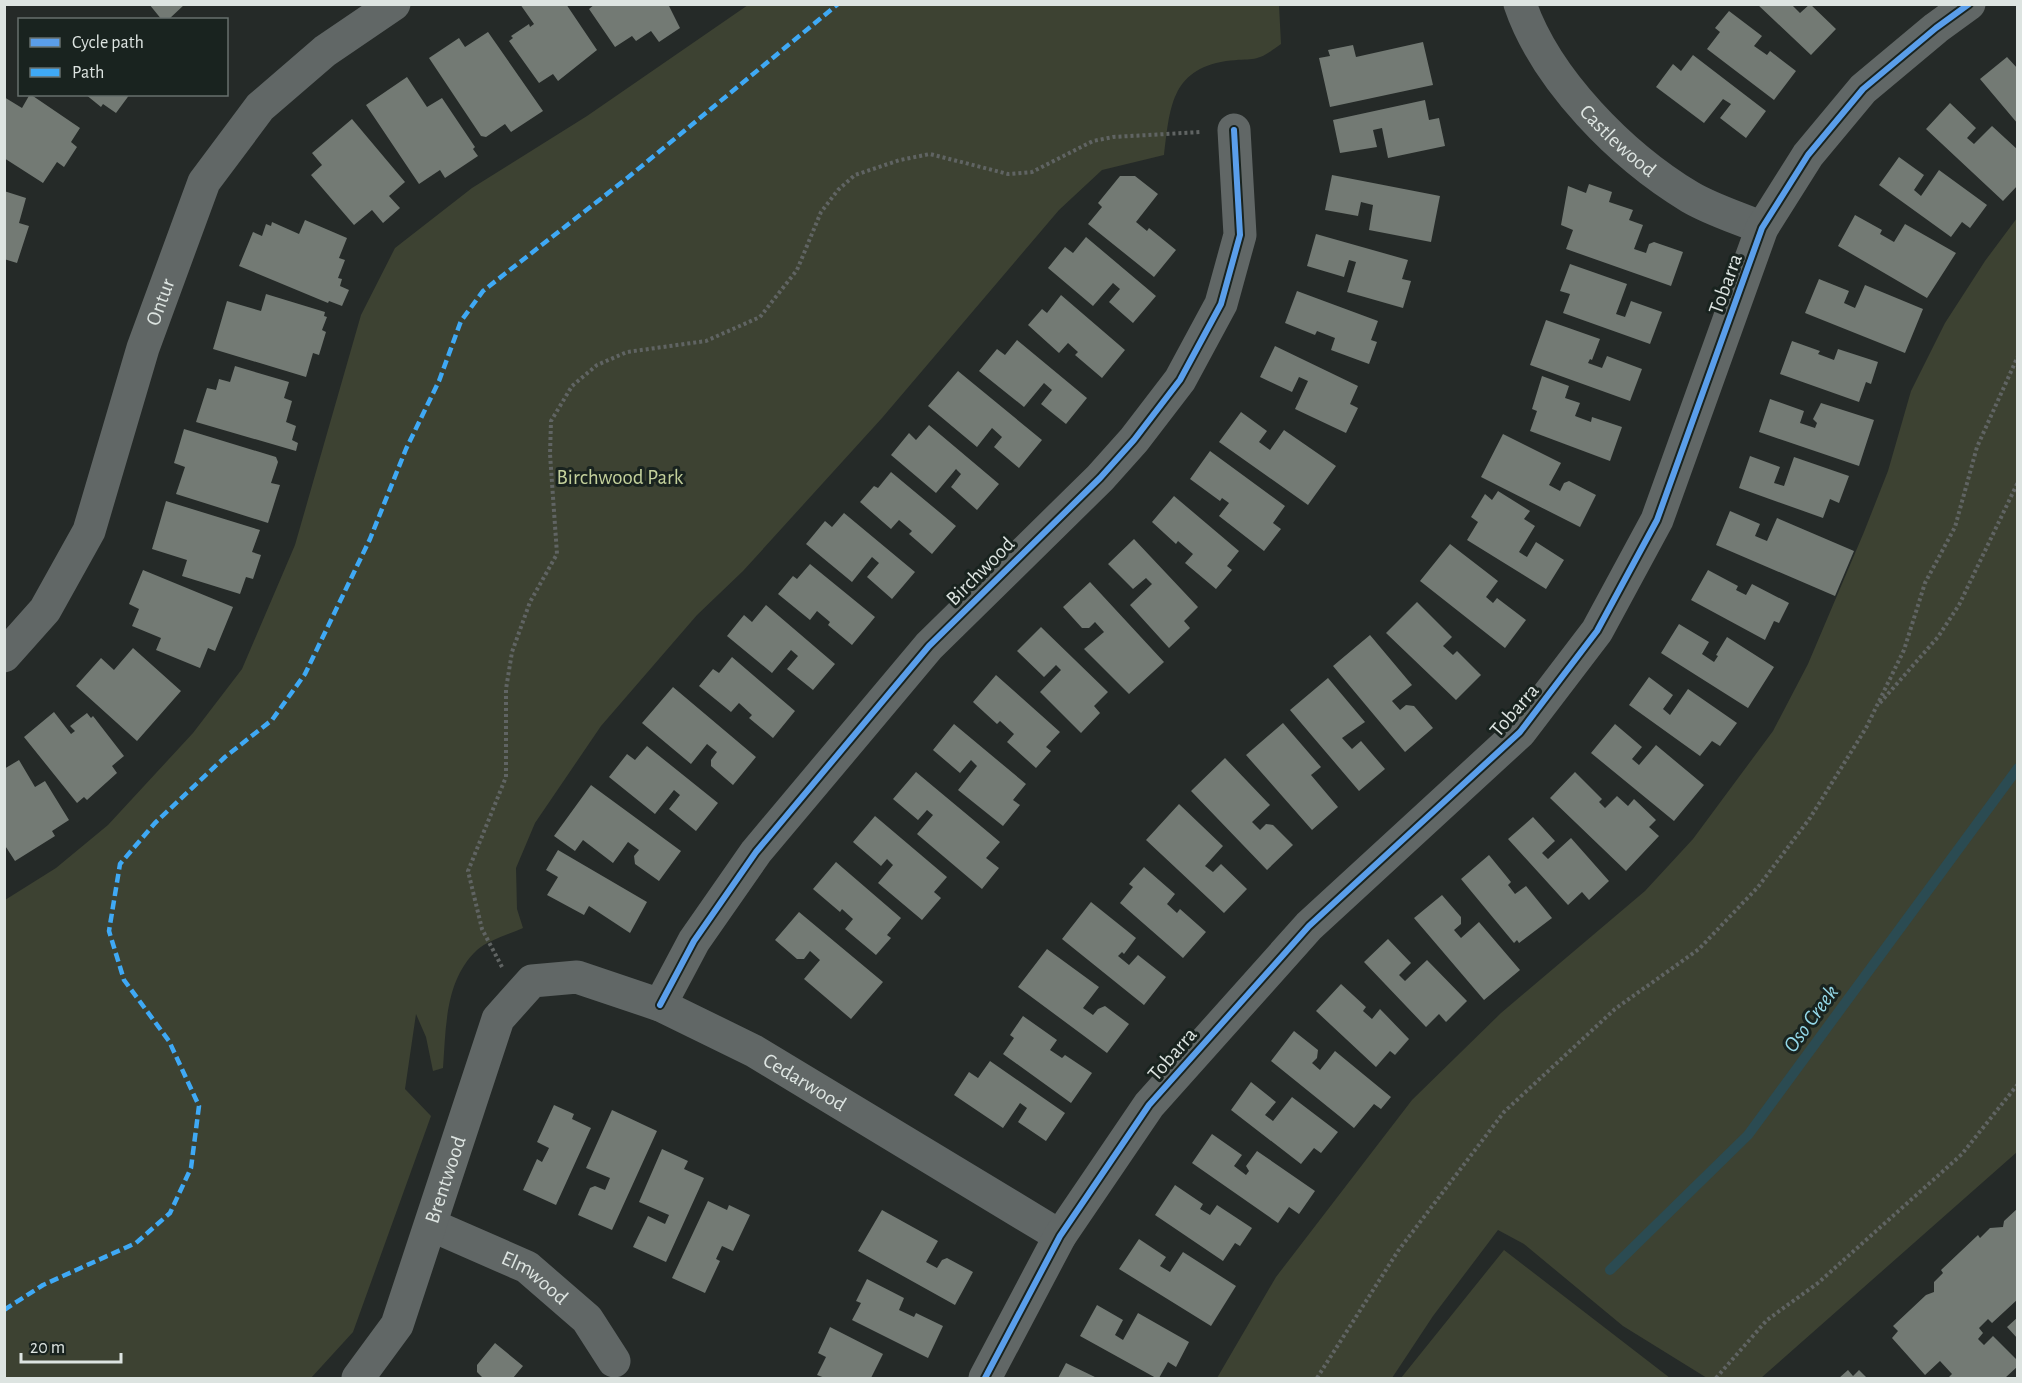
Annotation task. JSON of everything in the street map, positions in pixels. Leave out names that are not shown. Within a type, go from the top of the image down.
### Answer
[{"type":"street","name":"Ontur","points":[[4,656],[45,610],[89,531],[143,348],[204,182],[260,107],[326,51],[394,4]]},
{"type":"street","name":"Castlewood","points":[[1520,4],[1526,22],[1565,86],[1628,152],[1691,198],[1762,228]]},
{"type":"street","name":"Tobarra","points":[[985,1378],[1060,1236],[1149,1105],[1309,926],[1520,732],[1597,631],[1657,520],[1762,228],[1808,155],[1863,89],[1936,28],[1969,4]]},
{"type":"street","name":"Birchwood","points":[[660,1005],[694,941],[756,852],[929,646],[1100,478],[1134,440],[1180,380],[1221,303],[1240,236],[1234,130]]},
{"type":"street","name":"Cedarwood","points":[[525,988],[578,977],[660,1005],[754,1051],[1060,1236]]},
{"type":"street","name":"Brentwood","points":[[358,1378],[398,1325],[498,1019],[525,988]]},
{"type":"street","name":"Elmwood","points":[[431,1225],[527,1267],[587,1319],[614,1361]]},
{"type":"path","points":[[525,988],[482,929],[468,870],[506,777],[506,688],[512,652],[530,602],[557,554],[550,454],[551,421],[572,386],[597,365],[627,352],[706,341],[760,317],[797,270],[821,212],[838,190],[855,174],[900,160],[930,154],[1008,174],[1032,172],[1093,141],[1113,137],[1234,130]]},
{"type":"path","points":[[1317,1378],[1398,1251],[1504,1112],[1615,1009],[1699,949],[1758,888],[1810,818],[1866,728],[1904,650],[1926,583],[1955,527],[1977,447],[2018,356]]},
{"type":"path","points":[[1875,708],[1938,637],[1959,605],[2018,482]]},
{"type":"path","points":[[1716,1378],[1767,1320],[1818,1283],[1906,1201],[1962,1154],[2018,1084]]},
{"type":"green space","name":"Birchwood Park","points":[[748,5],[1279,5],[1281,44],[1260,57],[1226,61],[1208,66],[1194,73],[1183,83],[1171,107],[1164,155],[1102,170],[1059,210],[882,418],[743,571],[697,615],[601,726],[535,823],[516,868],[517,909],[523,928],[482,946],[466,962],[459,975],[449,1005],[443,1068],[433,1071],[426,1037],[416,1014],[405,1089],[431,1116],[353,1332],[311,1378],[5,1378],[5,900],[56,868],[108,825],[193,733],[242,669],[295,545],[361,315],[395,248],[472,188],[587,116]]},
{"type":"green space","points":[[2017,218],[2017,1152],[1761,1378],[1707,1378],[1623,1326],[1524,1244],[1498,1230],[1433,1316],[1392,1378],[1217,1378],[1276,1277],[1412,1100],[1501,1013],[1645,891],[1693,839],[1773,731],[1808,664],[1864,532],[1888,471],[1911,391],[1945,323],[1985,261]]},
{"type":"green space","points":[[1504,1250],[1670,1378],[1401,1378]]},
{"type":"building","points":[[149,4],[185,4],[170,18],[160,18]]},
{"type":"building","points":[[520,4],[566,4],[597,50],[558,81],[553,74],[539,83],[509,41],[513,38],[511,36],[529,24],[530,27],[534,24]]},
{"type":"building","points":[[595,4],[668,4],[680,28],[659,42],[651,31],[636,41],[632,36],[615,47],[589,9]]},
{"type":"building","points":[[1757,4],[1791,4],[1800,13],[1810,4],[1836,29],[1811,55]]},
{"type":"building","points":[[1729,11],[1762,36],[1754,46],[1767,55],[1770,51],[1796,71],[1774,100],[1707,49],[1720,32],[1715,28]]},
{"type":"building","points":[[488,32],[543,111],[511,132],[505,124],[486,137],[481,136],[429,58],[459,38],[465,47]]},
{"type":"building","points":[[1423,42],[1433,85],[1330,107],[1319,58],[1330,56],[1328,50],[1353,45],[1356,57]]},
{"type":"building","points":[[1693,55],[1766,111],[1746,138],[1720,118],[1731,104],[1723,99],[1704,123],[1656,87],[1673,64],[1681,71]]},
{"type":"building","points":[[2007,57],[2018,69],[2018,124],[1980,79]]},
{"type":"building","points":[[407,77],[427,107],[442,98],[475,147],[473,149],[478,156],[445,178],[440,170],[419,184],[366,105]]},
{"type":"building","points":[[29,96],[33,96],[80,128],[71,142],[77,147],[64,167],[57,162],[43,183],[4,158],[4,97],[22,108]]},
{"type":"building","points":[[87,96],[129,96],[116,113],[103,104],[101,107]]},
{"type":"building","points":[[1425,100],[1429,120],[1439,118],[1445,146],[1388,158],[1382,128],[1373,130],[1377,147],[1340,153],[1333,120]]},
{"type":"building","points":[[1950,103],[1976,128],[1967,138],[1974,144],[1992,126],[2018,150],[2018,185],[2003,201],[1926,129]]},
{"type":"building","points":[[352,119],[405,182],[389,196],[400,208],[383,223],[372,210],[354,225],[311,175],[322,165],[312,153]]},
{"type":"building","points":[[1899,157],[1924,175],[1914,190],[1921,196],[1939,170],[1987,205],[1970,228],[1962,222],[1951,237],[1879,185]]},
{"type":"building","points":[[1332,175],[1440,196],[1431,242],[1369,230],[1373,205],[1361,202],[1358,216],[1325,210]]},
{"type":"building","points":[[1120,176],[1135,176],[1158,194],[1136,222],[1147,231],[1149,228],[1176,250],[1154,277],[1088,224],[1102,207],[1098,203]]},
{"type":"building","points":[[1589,184],[1612,192],[1609,202],[1633,210],[1629,220],[1643,225],[1634,249],[1646,253],[1649,244],[1654,242],[1683,252],[1671,286],[1566,249],[1573,230],[1561,225],[1568,186],[1586,193]]},
{"type":"building","points":[[4,191],[26,198],[19,223],[29,226],[17,263],[4,259]]},
{"type":"building","points":[[1855,215],[1882,230],[1880,234],[1894,242],[1905,224],[1956,253],[1927,298],[1838,246]]},
{"type":"building","points":[[305,220],[347,238],[339,258],[345,260],[338,278],[342,279],[340,286],[349,290],[342,306],[329,301],[328,303],[239,266],[253,232],[262,236],[266,224],[271,226],[272,222],[299,234]]},
{"type":"building","points":[[1316,234],[1408,260],[1402,279],[1411,281],[1403,308],[1347,292],[1356,262],[1349,260],[1344,277],[1307,266]]},
{"type":"building","points":[[1086,237],[1156,296],[1133,323],[1109,302],[1120,289],[1113,283],[1093,306],[1048,268],[1065,247],[1073,253]]},
{"type":"building","points":[[1570,264],[1627,284],[1616,314],[1625,317],[1631,301],[1662,312],[1650,344],[1563,313],[1570,294],[1560,291]]},
{"type":"building","points":[[1819,279],[1849,291],[1844,303],[1855,308],[1865,285],[1923,309],[1905,353],[1805,313]]},
{"type":"building","points":[[1297,291],[1378,321],[1371,340],[1377,342],[1369,364],[1331,350],[1335,338],[1317,331],[1315,335],[1285,323]]},
{"type":"building","points":[[266,294],[325,312],[324,316],[327,317],[322,330],[326,332],[319,355],[313,353],[306,377],[213,349],[227,301],[261,311]]},
{"type":"building","points":[[1061,295],[1125,350],[1102,378],[1075,355],[1078,352],[1068,343],[1059,353],[1028,325],[1042,309],[1047,313]]},
{"type":"building","points":[[1546,320],[1600,339],[1592,360],[1590,359],[1588,363],[1602,368],[1607,356],[1642,369],[1630,401],[1530,365]]},
{"type":"building","points":[[1017,340],[1087,398],[1066,424],[1041,404],[1052,390],[1044,383],[1024,407],[979,371],[997,349],[1005,355]]},
{"type":"building","points":[[1792,341],[1820,351],[1818,354],[1834,360],[1838,349],[1878,362],[1871,384],[1866,382],[1859,402],[1780,374]]},
{"type":"building","points":[[1275,346],[1358,386],[1350,404],[1358,408],[1346,433],[1295,409],[1308,381],[1299,377],[1292,392],[1260,377]]},
{"type":"building","points":[[235,366],[289,382],[284,398],[292,401],[286,422],[296,426],[292,440],[298,443],[296,451],[196,422],[207,388],[216,390],[219,379],[230,382]]},
{"type":"building","points":[[958,371],[1042,440],[1019,468],[994,447],[1002,437],[992,428],[977,447],[928,406]]},
{"type":"building","points":[[1542,376],[1569,386],[1565,398],[1580,403],[1575,416],[1591,422],[1592,417],[1622,427],[1610,461],[1530,431],[1537,411],[1532,409]]},
{"type":"building","points":[[1770,399],[1804,411],[1800,423],[1815,428],[1817,423],[1813,419],[1821,403],[1874,420],[1859,466],[1759,432]]},
{"type":"building","points":[[1241,412],[1267,431],[1259,442],[1270,450],[1284,430],[1336,466],[1308,505],[1219,442]]},
{"type":"building","points":[[929,425],[999,484],[977,510],[951,487],[961,474],[956,469],[936,493],[891,455],[909,433],[916,440]]},
{"type":"building","points":[[184,429],[276,457],[278,462],[271,483],[280,485],[268,523],[176,494],[185,467],[174,463]]},
{"type":"building","points":[[1503,434],[1561,463],[1549,485],[1560,491],[1564,483],[1569,481],[1596,495],[1580,527],[1481,477]]},
{"type":"building","points":[[1210,451],[1285,506],[1273,523],[1281,529],[1264,551],[1219,516],[1229,503],[1222,498],[1220,501],[1190,479]]},
{"type":"building","points":[[1750,456],[1780,467],[1774,483],[1784,486],[1794,457],[1849,476],[1839,503],[1830,499],[1823,518],[1739,488]]},
{"type":"building","points":[[891,472],[956,526],[932,554],[909,534],[912,531],[899,520],[891,529],[860,502],[874,486],[878,488]]},
{"type":"building","points":[[1498,491],[1530,511],[1524,519],[1535,526],[1519,552],[1527,557],[1536,542],[1564,560],[1546,589],[1467,540],[1478,522],[1471,517],[1485,494],[1492,500]]},
{"type":"building","points":[[1174,496],[1239,551],[1227,566],[1232,570],[1216,589],[1185,563],[1193,554],[1178,541],[1176,544],[1152,522]]},
{"type":"building","points":[[166,501],[260,530],[252,552],[261,555],[253,579],[246,577],[240,594],[182,576],[187,560],[152,549]]},
{"type":"building","points":[[1730,511],[1760,524],[1755,536],[1767,541],[1777,518],[1854,551],[1835,596],[1716,545]]},
{"type":"building","points":[[844,513],[915,572],[892,599],[867,577],[879,563],[872,557],[852,582],[806,544],[825,521],[832,527]]},
{"type":"building","points":[[1134,539],[1198,607],[1184,621],[1190,628],[1169,648],[1130,605],[1152,584],[1146,578],[1133,589],[1108,564]]},
{"type":"building","points":[[1450,544],[1498,581],[1486,597],[1493,603],[1497,598],[1526,620],[1505,648],[1420,581]]},
{"type":"building","points":[[810,564],[875,617],[852,645],[828,625],[830,622],[817,611],[810,620],[778,594],[793,576],[797,579]]},
{"type":"building","points":[[143,570],[233,607],[215,651],[208,648],[200,668],[156,650],[161,638],[132,626],[139,609],[129,604]]},
{"type":"building","points":[[1708,570],[1738,586],[1736,590],[1746,595],[1752,584],[1789,603],[1779,623],[1774,621],[1765,640],[1691,600]]},
{"type":"building","points":[[1090,582],[1164,662],[1129,694],[1084,649],[1104,632],[1095,622],[1089,628],[1082,628],[1063,607]]},
{"type":"building","points":[[1417,602],[1452,637],[1443,646],[1453,655],[1457,651],[1481,675],[1456,700],[1386,633]]},
{"type":"building","points":[[766,605],[835,664],[813,690],[787,669],[798,656],[791,650],[772,673],[727,636],[744,615],[752,622]]},
{"type":"building","points":[[1679,624],[1709,642],[1702,654],[1714,662],[1727,637],[1774,667],[1748,708],[1661,653]]},
{"type":"building","points":[[1041,627],[1108,692],[1094,706],[1100,713],[1081,733],[1040,692],[1061,670],[1056,665],[1044,677],[1017,651]]},
{"type":"building","points":[[1370,635],[1412,685],[1392,701],[1400,710],[1406,705],[1414,706],[1433,728],[1405,752],[1333,666]]},
{"type":"building","points":[[133,648],[181,691],[137,741],[76,686],[101,658],[114,670]]},
{"type":"building","points":[[732,657],[795,711],[773,738],[749,718],[752,715],[739,703],[731,712],[699,686],[713,669],[719,673]]},
{"type":"building","points":[[996,675],[1060,732],[1046,747],[1051,751],[1036,768],[1007,742],[1014,734],[1000,721],[997,724],[973,702]]},
{"type":"building","points":[[1649,677],[1673,695],[1663,709],[1670,715],[1688,689],[1737,723],[1720,746],[1712,741],[1700,756],[1629,705]]},
{"type":"building","points":[[1328,678],[1365,722],[1342,738],[1352,749],[1361,741],[1385,769],[1359,791],[1290,710]]},
{"type":"building","points":[[673,687],[756,757],[733,785],[711,766],[711,760],[717,752],[707,744],[691,764],[642,723]]},
{"type":"building","points":[[54,712],[71,734],[75,731],[70,726],[87,713],[91,718],[93,716],[124,756],[112,766],[117,773],[87,800],[84,797],[77,803],[24,737]]},
{"type":"building","points":[[1283,723],[1321,767],[1311,775],[1338,807],[1312,830],[1246,755]]},
{"type":"building","points":[[954,724],[1026,784],[1013,800],[1020,805],[1003,826],[958,790],[977,766],[971,760],[960,773],[933,750]]},
{"type":"building","points":[[1615,724],[1642,747],[1632,759],[1639,765],[1656,745],[1704,785],[1674,821],[1591,753]]},
{"type":"building","points":[[647,746],[718,803],[696,831],[669,809],[680,795],[674,790],[655,814],[609,777],[627,754],[635,760]]},
{"type":"building","points":[[1225,758],[1270,805],[1252,822],[1260,830],[1266,824],[1273,825],[1293,845],[1267,870],[1191,791]]},
{"type":"building","points":[[19,760],[35,787],[45,781],[69,820],[52,831],[55,836],[15,861],[4,844],[4,769]]},
{"type":"building","points":[[916,772],[1000,842],[986,858],[999,868],[982,889],[917,834],[933,815],[927,810],[918,820],[893,799]]},
{"type":"building","points":[[1575,772],[1602,799],[1599,802],[1605,808],[1617,796],[1628,806],[1634,799],[1656,820],[1649,827],[1659,836],[1626,871],[1550,798]]},
{"type":"building","points":[[591,785],[681,851],[659,881],[635,864],[634,856],[639,850],[628,842],[613,863],[583,840],[575,851],[554,836]]},
{"type":"building","points":[[1179,804],[1223,846],[1205,866],[1213,872],[1221,864],[1247,889],[1224,913],[1146,840]]},
{"type":"building","points":[[875,816],[947,877],[934,892],[941,898],[922,920],[878,883],[893,865],[887,859],[881,866],[853,842]]},
{"type":"building","points":[[1533,817],[1555,841],[1542,853],[1548,859],[1571,838],[1609,881],[1589,900],[1582,892],[1568,905],[1508,839]]},
{"type":"building","points":[[558,850],[647,902],[630,933],[589,906],[584,915],[547,895],[558,877],[546,870]]},
{"type":"building","points":[[1489,855],[1511,882],[1508,885],[1515,894],[1526,886],[1552,918],[1519,943],[1517,940],[1514,943],[1461,879]]},
{"type":"building","points":[[836,862],[901,918],[887,935],[891,938],[876,955],[845,929],[853,919],[842,909],[840,912],[813,889]]},
{"type":"building","points":[[1144,867],[1175,894],[1167,904],[1177,913],[1180,909],[1206,932],[1183,958],[1120,903],[1133,887],[1129,884]]},
{"type":"building","points":[[1442,895],[1461,917],[1461,924],[1454,930],[1461,938],[1479,922],[1520,970],[1484,1000],[1414,918]]},
{"type":"building","points":[[1091,902],[1136,938],[1124,954],[1122,952],[1118,956],[1129,965],[1138,955],[1166,977],[1144,1005],[1062,939]]},
{"type":"building","points":[[799,912],[883,982],[851,1019],[804,979],[820,960],[810,951],[804,959],[797,959],[775,940]]},
{"type":"building","points":[[1388,939],[1411,963],[1399,975],[1405,981],[1427,960],[1467,1001],[1446,1022],[1439,1014],[1426,1027],[1364,962]]},
{"type":"building","points":[[1047,949],[1099,987],[1083,1008],[1093,1015],[1105,1006],[1129,1024],[1107,1053],[1018,987]]},
{"type":"building","points":[[1341,984],[1366,1007],[1363,1011],[1372,1019],[1380,1009],[1409,1039],[1395,1055],[1390,1051],[1376,1067],[1316,1011]]},
{"type":"building","points":[[1023,1016],[1057,1040],[1050,1050],[1062,1058],[1065,1055],[1092,1073],[1071,1103],[1003,1054],[1014,1038],[1010,1035]]},
{"type":"building","points":[[1294,1031],[1318,1050],[1317,1058],[1312,1063],[1320,1070],[1335,1051],[1391,1097],[1381,1109],[1374,1104],[1354,1128],[1271,1061]]},
{"type":"building","points":[[990,1061],[1065,1113],[1046,1141],[1018,1122],[1027,1108],[1020,1103],[1003,1128],[954,1095],[969,1072],[978,1078]]},
{"type":"building","points":[[1251,1082],[1276,1102],[1265,1115],[1273,1121],[1292,1097],[1338,1132],[1321,1153],[1314,1148],[1301,1164],[1231,1110]]},
{"type":"building","points":[[554,1105],[574,1114],[572,1119],[591,1128],[556,1205],[523,1190],[537,1159],[542,1162],[549,1148],[537,1142]]},
{"type":"building","points":[[612,1110],[657,1131],[612,1230],[578,1215],[590,1188],[595,1186],[605,1190],[610,1178],[586,1168]]},
{"type":"building","points":[[1212,1134],[1242,1155],[1234,1166],[1246,1175],[1249,1171],[1246,1166],[1257,1151],[1315,1191],[1299,1214],[1289,1207],[1278,1223],[1192,1163]]},
{"type":"building","points":[[662,1149],[688,1161],[684,1169],[704,1178],[666,1262],[633,1247],[648,1216],[665,1224],[669,1215],[639,1202]]},
{"type":"building","points":[[1175,1185],[1203,1204],[1200,1209],[1210,1215],[1217,1205],[1252,1228],[1240,1246],[1235,1243],[1223,1261],[1155,1215]]},
{"type":"building","points":[[708,1201],[727,1210],[729,1205],[750,1215],[733,1251],[722,1246],[716,1259],[720,1261],[705,1293],[672,1278]]},
{"type":"building","points":[[2018,1208],[2018,1299],[1992,1323],[1988,1319],[1979,1328],[1983,1333],[1978,1339],[1984,1345],[1993,1336],[2018,1361],[2018,1366],[2005,1378],[1948,1378],[1952,1374],[1940,1361],[1925,1375],[1892,1338],[1898,1331],[1893,1326],[1926,1295],[1934,1292],[1934,1282],[1943,1273],[1941,1270],[1978,1235],[1980,1238],[1990,1228],[2003,1227],[2004,1221]]},
{"type":"building","points":[[882,1210],[938,1241],[926,1262],[937,1268],[942,1260],[947,1258],[973,1272],[955,1305],[858,1251]]},
{"type":"building","points":[[1139,1239],[1166,1257],[1160,1266],[1170,1272],[1183,1252],[1236,1286],[1211,1326],[1119,1269]]},
{"type":"building","points":[[867,1279],[904,1298],[899,1310],[914,1317],[916,1313],[943,1326],[928,1358],[852,1320],[861,1303],[856,1301]]},
{"type":"building","points":[[1097,1305],[1123,1320],[1115,1335],[1123,1340],[1138,1313],[1189,1342],[1176,1367],[1168,1362],[1159,1378],[1156,1378],[1080,1336]]},
{"type":"building","points":[[2018,1317],[2018,1339],[2007,1327]]},
{"type":"building","points":[[830,1327],[883,1354],[871,1378],[825,1378],[817,1375],[826,1357],[818,1353]]},
{"type":"building","points":[[495,1343],[523,1366],[513,1378],[483,1378],[477,1372],[477,1365]]},
{"type":"building","points":[[1066,1363],[1097,1378],[1058,1378]]},
{"type":"building","points":[[1848,1370],[1853,1376],[1859,1370],[1867,1378],[1839,1378]]},
{"type":"waterway","name":"Oso Creek","points":[[1610,1270],[1748,1135],[2018,768]]},
{"type":"marked path","points":[[4,1310],[43,1285],[136,1243],[170,1213],[191,1168],[199,1106],[169,1041],[124,980],[109,931],[120,864],[155,823],[225,757],[272,720],[305,674],[370,539],[406,449],[439,381],[461,321],[483,291],[626,179],[838,4]]},
{"type":"cycle path","points":[[985,1378],[1060,1236],[1149,1105],[1309,926],[1520,732],[1597,631],[1657,520],[1762,228],[1808,155],[1863,89],[1936,28],[1969,4]]},
{"type":"cycle path","points":[[660,1005],[694,941],[756,852],[929,646],[1100,478],[1134,440],[1180,380],[1221,304],[1240,235],[1234,130]]}]
